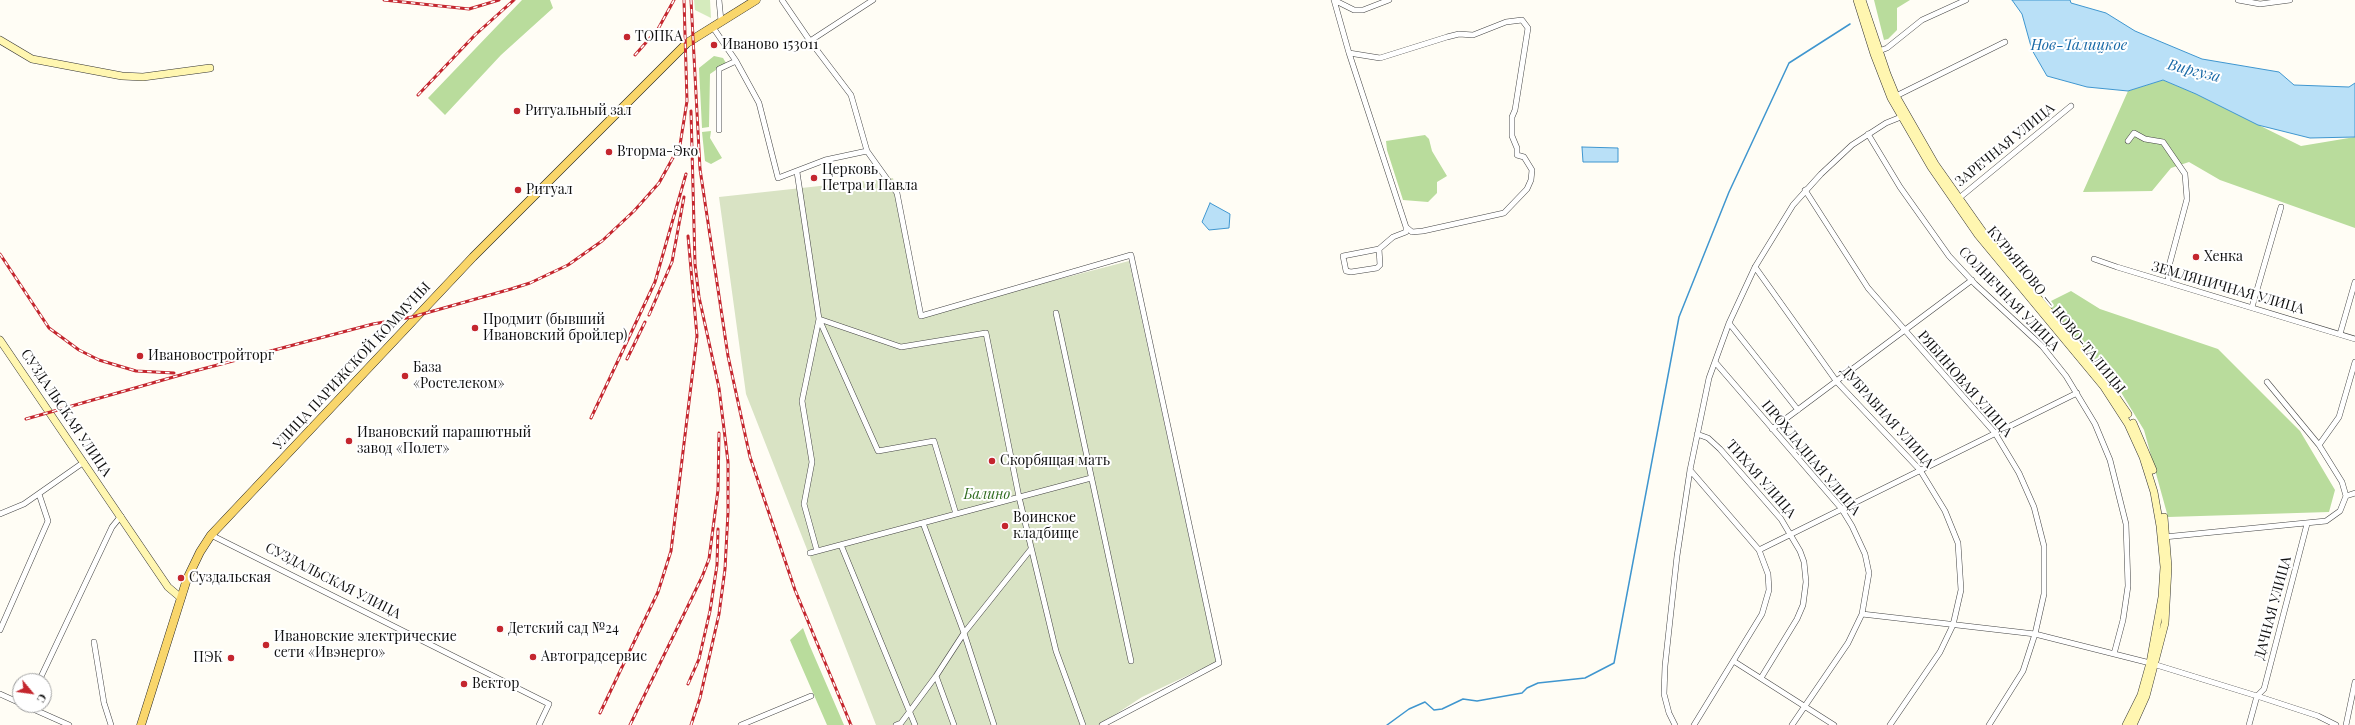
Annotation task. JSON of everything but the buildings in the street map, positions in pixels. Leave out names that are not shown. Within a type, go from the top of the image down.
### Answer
[{"type":"main road","name":"УЛИЦА ПАРИЖСКОЙ КОММУНЫ","points":[[141,725],[192,566],[211,535],[447,285],[686,44],[712,26],[756,0]]},
{"type":"main road","name":"КУРЬЯНОВО — НОВО-ТАЛИЦЫ","points":[[1857,0],[1882,76],[1901,117],[1992,252],[2090,369],[2117,405],[2134,434],[2149,472],[2164,537],[2162,597],[2153,664],[2146,696],[2132,725]]},
{"type":"main road","name":"КУРЬЯНОВО — НОВО-ТАЛИЦЫ","points":[[1862,0],[1896,96],[1956,200]]},
{"type":"main road","points":[[0,40],[32,59],[122,76],[143,77],[210,68]]},
{"type":"main road","name":"СУЗДАЛЬСКАЯ УЛИЦА","points":[[0,340],[168,587],[181,598]]},
{"type":"main road","name":"КУРЬЯНОВО — НОВО-ТАЛИЦЫ","points":[[2126,725],[2141,695],[2153,664]]},
{"type":"street","points":[[719,0],[721,21]]},
{"type":"street","points":[[782,0],[810,41],[851,95],[867,151],[897,193],[921,316],[1131,255],[1219,663],[1102,725]]},
{"type":"street","points":[[810,41],[873,0]]},
{"type":"street","points":[[1334,0],[1354,10],[1363,10],[1389,0]]},
{"type":"street","points":[[1334,0],[1349,53],[1406,227],[1406,232],[1393,237],[1379,249],[1343,256],[1346,271],[1351,272],[1377,268],[1380,265],[1379,249]]},
{"type":"street","points":[[1879,51],[1887,48],[1922,20],[1966,0]]},
{"type":"street","points":[[2238,0],[2260,4],[2290,0]]},
{"type":"street","points":[[1349,53],[1380,58],[1447,37],[1473,35],[1506,22],[1522,20],[1526,23],[1528,28],[1528,38],[1516,98],[1516,110],[1512,117],[1512,136],[1517,148],[1517,155],[1524,157],[1529,162],[1532,170],[1531,180],[1527,189],[1504,213],[1423,231],[1412,232],[1406,227]]},
{"type":"street","points":[[712,26],[736,61],[759,103],[778,178],[825,160],[867,151]]},
{"type":"street","points":[[1896,96],[2005,42]]},
{"type":"street","points":[[719,130],[719,69],[736,61]]},
{"type":"street","name":"ЗАРЕЧНАЯ УЛИЦА","points":[[1956,200],[2071,106]]},
{"type":"street","points":[[1675,725],[1666,704],[1663,684],[1677,556],[1690,470],[1709,378],[1714,362],[1729,323],[1754,267],[1780,224],[1805,190],[1837,158],[1868,134],[1901,117]]},
{"type":"street","points":[[2128,141],[2134,133],[2145,139],[2155,139],[2163,142],[2185,174],[2187,199],[2169,266],[2168,282]]},
{"type":"street","name":"СОЛНЕЧНАЯ УЛИЦА","points":[[1868,134],[1930,232],[1972,280],[2042,346],[2077,393],[2095,424],[2110,460],[2126,524],[2128,586],[2123,620],[2114,654]]},
{"type":"street","points":[[797,172],[819,319],[878,451],[934,441],[956,514]]},
{"type":"street","name":"РЯБИНОВАЯ УЛИЦА","points":[[1805,190],[1868,288],[1995,433],[2019,473],[2030,496],[2044,546],[2044,594],[2035,634],[2023,671],[1989,725]]},
{"type":"street","points":[[2252,307],[2281,206]]},
{"type":"street","name":"ЗЕМЛЯНИЧНАЯ УЛИЦА","points":[[2094,259],[2355,339]]},
{"type":"street","name":"ДУБРАВНАЯ УЛИЦА","points":[[1754,267],[1837,382],[1920,470],[1945,511],[1959,548],[1961,590],[1953,625],[1940,652],[1890,725]]},
{"type":"street","points":[[1772,429],[1972,280]]},
{"type":"street","points":[[2340,334],[2355,282]]},
{"type":"street","points":[[1056,313],[1131,661]]},
{"type":"street","points":[[819,319],[902,347],[986,332],[1019,497],[1056,651],[1083,725]]},
{"type":"street","points":[[817,551],[804,504],[812,462],[802,401],[819,319]]},
{"type":"street","points":[[1729,323],[1798,410]]},
{"type":"street","name":"ПРОХЛАДНАЯ УЛИЦА","points":[[1714,362],[1841,508],[1852,526],[1865,554],[1868,567],[1867,590],[1862,614],[1848,643],[1792,725]]},
{"type":"street","points":[[2319,445],[2339,417],[2355,362]]},
{"type":"street","points":[[2164,537],[2308,524],[2326,521],[2336,515],[2346,496],[2342,482],[2319,445],[2267,382]]},
{"type":"street","points":[[1759,550],[1790,533],[2077,393]]},
{"type":"street","name":"ТИХАЯ УЛИЦА","points":[[1697,434],[1708,438],[1729,458],[1781,519],[1790,533],[1804,562],[1806,582],[1805,597],[1797,619],[1761,678]]},
{"type":"street","points":[[0,514],[23,505],[84,462]]},
{"type":"street","points":[[1690,470],[1759,550],[1768,574],[1768,596],[1762,614],[1735,662],[1694,725]]},
{"type":"street","points":[[810,553],[1091,478]]},
{"type":"street","points":[[2346,496],[2355,493]]},
{"type":"street","points":[[0,630],[48,521],[39,494]]},
{"type":"street","points":[[43,673],[112,527],[121,516]]},
{"type":"street","points":[[923,523],[964,633],[994,725]]},
{"type":"street","name":"ДАЧНАЯ УЛИЦА","points":[[2249,725],[2257,696],[2264,689],[2308,524]]},
{"type":"street","name":"СУЗДАЛЬСКАЯ УЛИЦА","points":[[211,535],[550,704],[540,725]]},
{"type":"street","points":[[841,545],[915,725]]},
{"type":"street","points":[[896,725],[901,723],[936,676],[964,633],[1032,549]]},
{"type":"street","points":[[1862,614],[2035,634],[2153,664],[2318,716],[2336,725]]},
{"type":"street","points":[[94,642],[104,703],[111,725]]},
{"type":"street","points":[[1735,662],[1834,725]]},
{"type":"street","points":[[936,676],[954,725]]},
{"type":"street","points":[[2346,725],[2355,682]]},
{"type":"street","points":[[0,694],[12,699]]},
{"type":"street","points":[[741,725],[810,696]]},
{"type":"street","points":[[42,713],[69,725]]},
{"type":"green space","points":[[522,0],[550,0],[553,8],[501,55],[445,115],[428,98]]},
{"type":"green space","points":[[694,0],[710,0],[711,18],[695,10]]},
{"type":"green space","points":[[1874,0],[1910,0],[1897,8],[1897,30],[1888,39],[1884,40]]},
{"type":"green space","points":[[714,56],[723,58],[726,63],[710,74],[709,127],[702,128],[699,68]]},
{"type":"green space","points":[[2163,80],[2196,94],[2301,146],[2355,137],[2355,228],[2220,180],[2189,162],[2171,168],[2152,191],[2083,192],[2128,91]]},
{"type":"green space","points":[[711,131],[710,138],[722,158],[711,164],[705,161],[702,132]]},
{"type":"green space","points":[[1425,135],[1429,139],[1432,151],[1447,176],[1437,182],[1437,193],[1428,202],[1403,200],[1387,150],[1386,141]]},
{"type":"green space","name":"Балино","points":[[893,178],[921,315],[1129,261],[1216,662],[1142,697],[1099,725],[876,725],[746,394],[719,197]]},
{"type":"green space","points":[[2071,291],[2100,309],[2218,349],[2300,431],[2335,490],[2329,512],[2168,517],[2144,430],[2119,389],[2047,303]]},
{"type":"green space","points":[[803,628],[844,725],[827,725],[790,640]]},
{"type":"water","name":"Нов-Талицкое","points":[[2012,0],[2070,0],[2071,3],[2106,13],[2135,31],[2202,59],[2279,72],[2294,85],[2349,87],[2355,83],[2355,137],[2310,138],[2258,125],[2196,94],[2163,80],[2128,91],[2087,87],[2047,76],[2032,50],[2022,14]]},
{"type":"water","points":[[1582,147],[1618,148],[1618,162],[1583,162]]},
{"type":"water","points":[[1210,203],[1230,214],[1229,228],[1209,230],[1202,222]]},
{"type":"waterway","points":[[1387,725],[1409,709],[1425,702],[1434,710],[1442,709],[1463,699],[1477,701],[1522,693],[1527,688],[1538,683],[1585,678],[1614,663],[1679,317],[1729,192],[1789,63],[1850,24]]},
{"type":"railway","points":[[384,0],[469,9],[499,0]]},
{"type":"railway","points":[[418,95],[475,35],[514,0]]},
{"type":"railway","points":[[635,55],[658,29],[674,0]]},
{"type":"railway","points":[[26,419],[191,372],[373,324],[412,317],[511,289],[530,283],[568,265],[602,241],[634,211],[659,183],[680,145],[687,101],[684,0]]},
{"type":"railway","points":[[691,0],[700,169],[728,356],[750,457],[795,590],[851,725]]},
{"type":"railway","points":[[691,111],[695,264],[699,297],[719,388],[728,462],[728,512],[725,569],[719,614],[700,698],[691,725]]},
{"type":"railway","points":[[591,418],[655,282],[686,174]]},
{"type":"railway","points":[[649,315],[672,262],[684,197]]},
{"type":"railway","points":[[600,713],[658,592],[671,551],[697,336],[688,236]]},
{"type":"railway","points":[[0,254],[49,328],[79,350],[99,360],[136,371],[174,373]]},
{"type":"railway","points":[[627,359],[645,322]]},
{"type":"railway","points":[[630,725],[702,577],[709,559],[718,490],[719,433]]},
{"type":"railway","points":[[688,684],[699,659],[710,611],[717,565],[718,529]]},
{"type":"place","name":"ТОПКА","points":[[627,37]]},
{"type":"place","name":"Иваново 153011","points":[[714,45]]},
{"type":"place","name":"Ритуальный зал","points":[[517,111]]},
{"type":"place","name":"Вторма-Эко","points":[[609,152]]},
{"type":"place","name":"Церковь Петра и Павла","points":[[814,178]]},
{"type":"place","name":"Ритуал","points":[[518,190]]},
{"type":"place","name":"Хенка","points":[[2196,257]]},
{"type":"place","name":"Продмит (бывший Ивановский бройлер)","points":[[475,328]]},
{"type":"place","name":"Ивановостройторг","points":[[140,356]]},
{"type":"place","name":"База «Ростелеком»","points":[[405,376]]},
{"type":"place","name":"Ивановский парашютный завод «Полет»","points":[[349,441]]},
{"type":"place","name":"Скорбящая мать","points":[[992,461]]},
{"type":"place","name":"Воинское кладбище","points":[[1005,526]]},
{"type":"place","name":"Суздальская","points":[[181,578]]},
{"type":"place","name":"Детский сад №24","points":[[500,629]]},
{"type":"place","name":"Ивановские электрические сети «Ивэнерго»","points":[[266,645]]},
{"type":"place","name":"Автоградсервис","points":[[533,657]]},
{"type":"place","name":"ПЭК","points":[[231,658]]},
{"type":"place","name":"Вектор","points":[[464,684]]},
{"type":"water label","name":"Виргуза","points":[[2194,71]]}]
